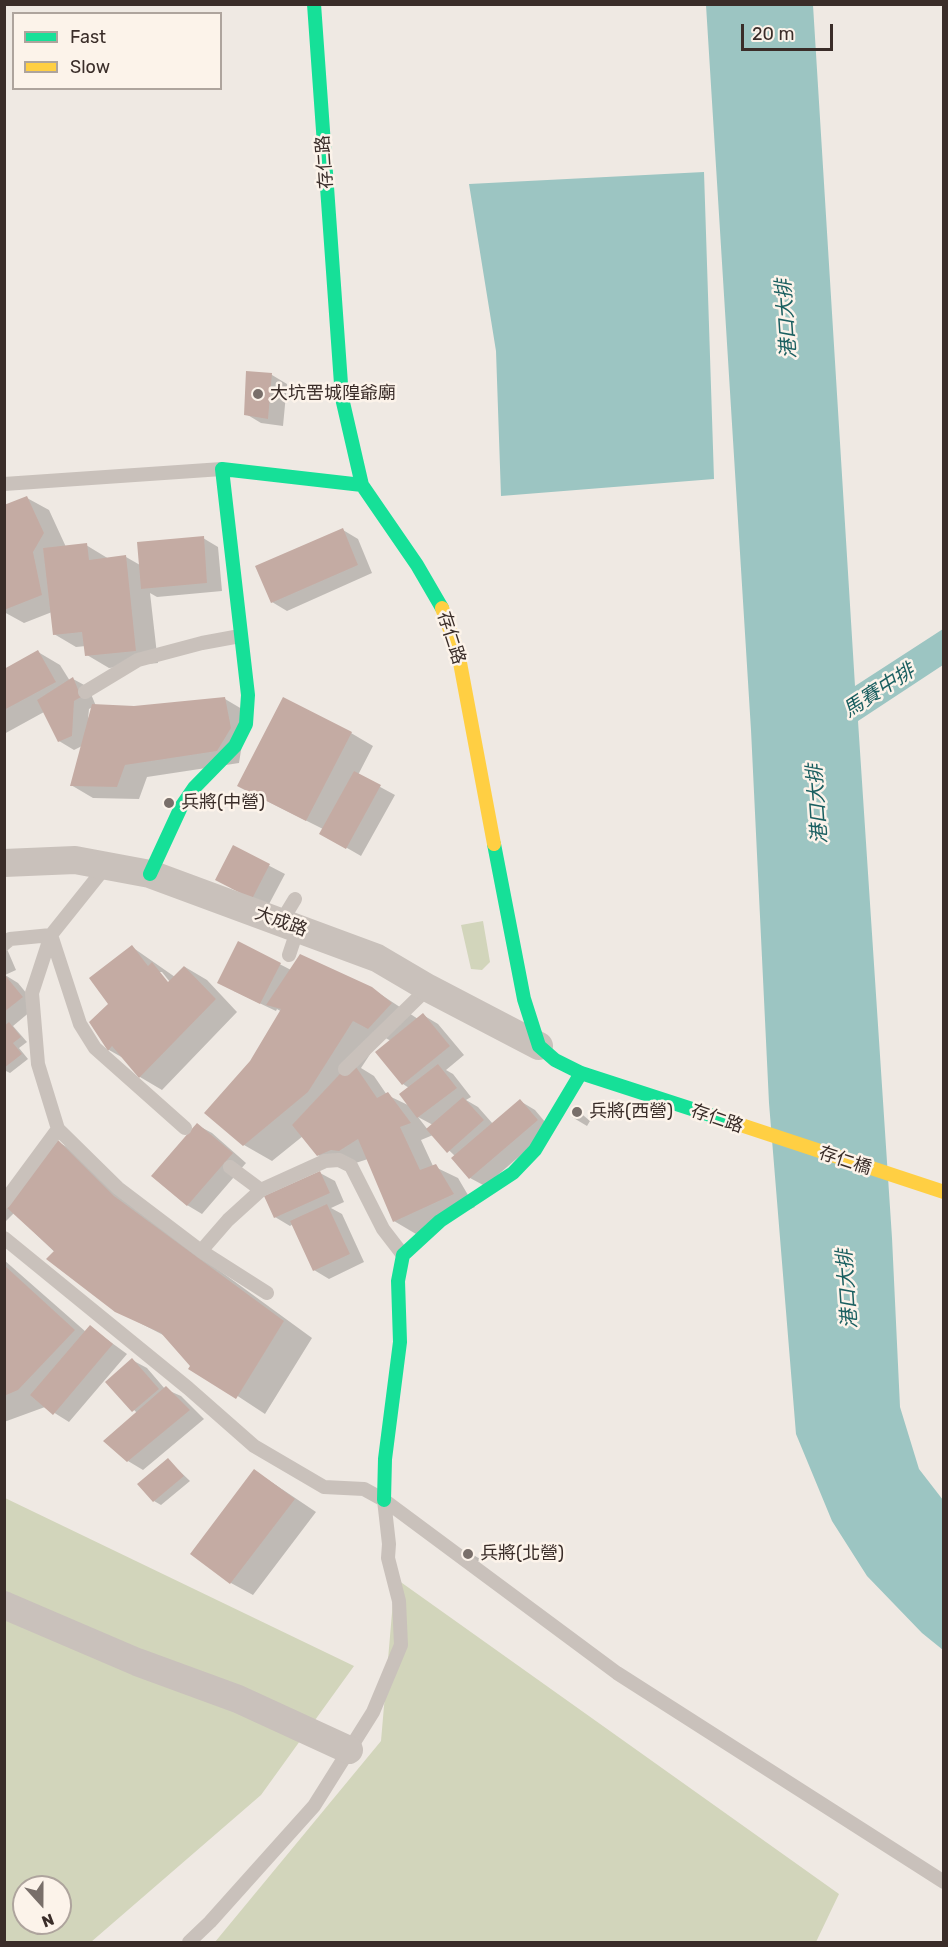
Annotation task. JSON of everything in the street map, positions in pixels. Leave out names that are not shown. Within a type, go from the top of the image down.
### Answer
[{"type":"street","name":"存仁路","points":[[314,4],[342,398],[362,485],[435,595],[458,652],[524,999],[538,1046],[555,1060],[581,1073],[765,1135]]},
{"type":"street","points":[[150,874],[181,807],[194,788],[235,746],[246,724],[248,695],[222,469],[362,485]]},
{"type":"street","name":"大成路","points":[[4,863],[75,860],[107,865],[150,874],[291,916],[377,958],[428,988],[538,1046]]},
{"type":"street","points":[[384,1500],[385,1459],[400,1342],[398,1281],[403,1255],[440,1221],[513,1173],[535,1150],[581,1073]]},
{"type":"street","name":"存仁橋","points":[[765,1135],[944,1192]]},
{"type":"street","points":[[4,1605],[137,1662],[238,1699],[349,1750]]},
{"type":"lane","points":[[4,484],[222,469]]},
{"type":"lane","points":[[85,692],[138,660],[202,643],[240,636]]},
{"type":"lane","points":[[107,865],[51,935],[32,993],[38,1064],[58,1129],[118,1188],[201,1251],[267,1293]]},
{"type":"lane","points":[[289,955],[291,916]]},
{"type":"lane","points":[[4,944],[10,939],[51,935]]},
{"type":"lane","points":[[51,935],[80,1024],[95,1048],[185,1128]]},
{"type":"lane","points":[[345,1069],[428,988]]},
{"type":"lane","points":[[4,1202],[58,1129]]},
{"type":"lane","points":[[201,1251],[228,1220],[261,1190],[325,1161],[339,1160],[351,1166],[383,1228],[403,1255]]},
{"type":"lane","points":[[230,1167],[261,1190]]},
{"type":"lane","points":[[4,1238],[188,1388],[254,1446],[324,1487],[364,1489],[384,1500],[617,1673],[944,1882]]},
{"type":"lane","points":[[189,1942],[210,1922],[314,1806],[373,1712],[400,1645],[399,1601],[388,1558],[389,1544],[384,1500]]},
{"type":"green space","points":[[483,921],[490,962],[482,970],[471,969],[461,925]]},
{"type":"green space","points":[[5,1498],[354,1666],[261,1795],[91,1942],[5,1942]]},
{"type":"green space","points":[[395,1578],[839,1894],[816,1942],[215,1942],[381,1741]]},
{"type":"water","points":[[706,5],[813,5],[855,686],[943,629],[943,665],[858,721],[892,1238],[900,1407],[919,1469],[943,1500],[943,1650],[922,1633],[867,1576],[832,1521],[796,1434],[769,1103],[751,730]]},
{"type":"water","points":[[704,172],[714,479],[501,496],[496,351],[469,184]]},
{"type":"building","name":"大坑罟城隍爺廟","points":[[246,371],[272,373],[268,419],[244,415]]},
{"type":"building","points":[[27,496],[44,533],[33,552],[42,595],[4,610],[4,505]]},
{"type":"building","points":[[343,528],[358,565],[271,603],[255,566]]},
{"type":"building","points":[[204,536],[207,583],[141,589],[137,542]]},
{"type":"building","points":[[87,543],[89,560],[126,555],[136,651],[85,656],[82,632],[53,635],[43,548]]},
{"type":"building","points":[[38,650],[56,682],[4,710],[4,669]]},
{"type":"building","points":[[73,677],[81,697],[74,701],[72,736],[58,742],[37,700]]},
{"type":"building","points":[[225,697],[231,728],[217,751],[125,765],[117,787],[70,786],[92,704],[134,706]]},
{"type":"building","points":[[283,697],[352,732],[306,821],[237,786]]},
{"type":"building","points":[[354,771],[381,785],[346,849],[319,834]]},
{"type":"building","points":[[233,845],[270,864],[252,899],[215,880]]},
{"type":"building","points":[[238,941],[281,963],[260,1004],[217,983]]},
{"type":"building","points":[[132,945],[148,966],[152,962],[168,982],[184,966],[216,999],[139,1078],[112,1046],[108,1051],[89,1022],[108,1004],[89,978]]},
{"type":"building","points":[[300,954],[372,987],[392,1003],[368,1029],[353,1021],[308,1092],[243,1146],[204,1113],[250,1061],[281,1009],[266,1005]]},
{"type":"building","points":[[4,974],[23,997],[4,1012]]},
{"type":"building","points":[[423,1013],[450,1046],[402,1085],[375,1052]]},
{"type":"building","points":[[9,1022],[21,1037],[13,1043],[22,1054],[4,1068],[4,1026]]},
{"type":"building","points":[[352,1061],[377,1098],[388,1092],[411,1123],[400,1127],[420,1170],[436,1164],[454,1194],[393,1222],[358,1139],[339,1151],[331,1150],[317,1156],[292,1125]]},
{"type":"building","points":[[438,1064],[457,1088],[417,1118],[399,1094]]},
{"type":"building","points":[[463,1097],[484,1120],[447,1153],[426,1129]]},
{"type":"building","points":[[520,1099],[538,1120],[469,1179],[451,1158]]},
{"type":"building","points":[[197,1123],[233,1153],[187,1206],[151,1176]]},
{"type":"building","points":[[58,1140],[114,1196],[284,1321],[236,1399],[188,1369],[190,1366],[161,1333],[115,1312],[46,1259],[54,1251],[6,1207]]},
{"type":"building","points":[[320,1171],[330,1193],[274,1218],[264,1196]]},
{"type":"building","points":[[327,1204],[350,1254],[313,1271],[290,1221]]},
{"type":"building","points":[[4,1265],[75,1330],[18,1390],[4,1396]]},
{"type":"building","points":[[90,1325],[113,1344],[53,1415],[30,1395]]},
{"type":"building","points":[[132,1358],[159,1389],[132,1412],[105,1382]]},
{"type":"building","points":[[166,1386],[190,1410],[127,1462],[103,1441]]},
{"type":"building","points":[[168,1458],[184,1476],[153,1502],[137,1484]]},
{"type":"building","points":[[254,1469],[295,1499],[230,1584],[190,1554]]},
{"type":"traffic: fast","points":[[314,4],[342,398],[362,485],[417,565],[442,608]]},
{"type":"traffic: fast","points":[[150,874],[181,807],[194,788],[235,746],[246,724],[248,695],[222,469],[362,485]]},
{"type":"traffic: fast","points":[[494,844],[524,999],[539,1046],[555,1060],[581,1073],[735,1123]]},
{"type":"traffic: fast","points":[[384,1500],[385,1459],[400,1342],[398,1281],[403,1255],[440,1221],[513,1173],[535,1150],[581,1073]]},
{"type":"traffic: slow","points":[[442,608],[458,652],[494,844]]},
{"type":"traffic: slow","points":[[735,1123],[944,1192]]},
{"type":"place","name":"大坑罟城隍爺廟","points":[[258,394]]},
{"type":"place","name":"兵將(中營)","points":[[169,803]]},
{"type":"place","name":"兵將(西營)","points":[[577,1112]]},
{"type":"place","name":"兵將(北營)","points":[[468,1554]]},
{"type":"water label","name":"港口大排","points":[[787,319]]},
{"type":"water label","name":"馬賽中排","points":[[879,691]]},
{"type":"water label","name":"港口大排","points":[[818,804]]},
{"type":"water label","name":"港口大排","points":[[848,1289]]}]
